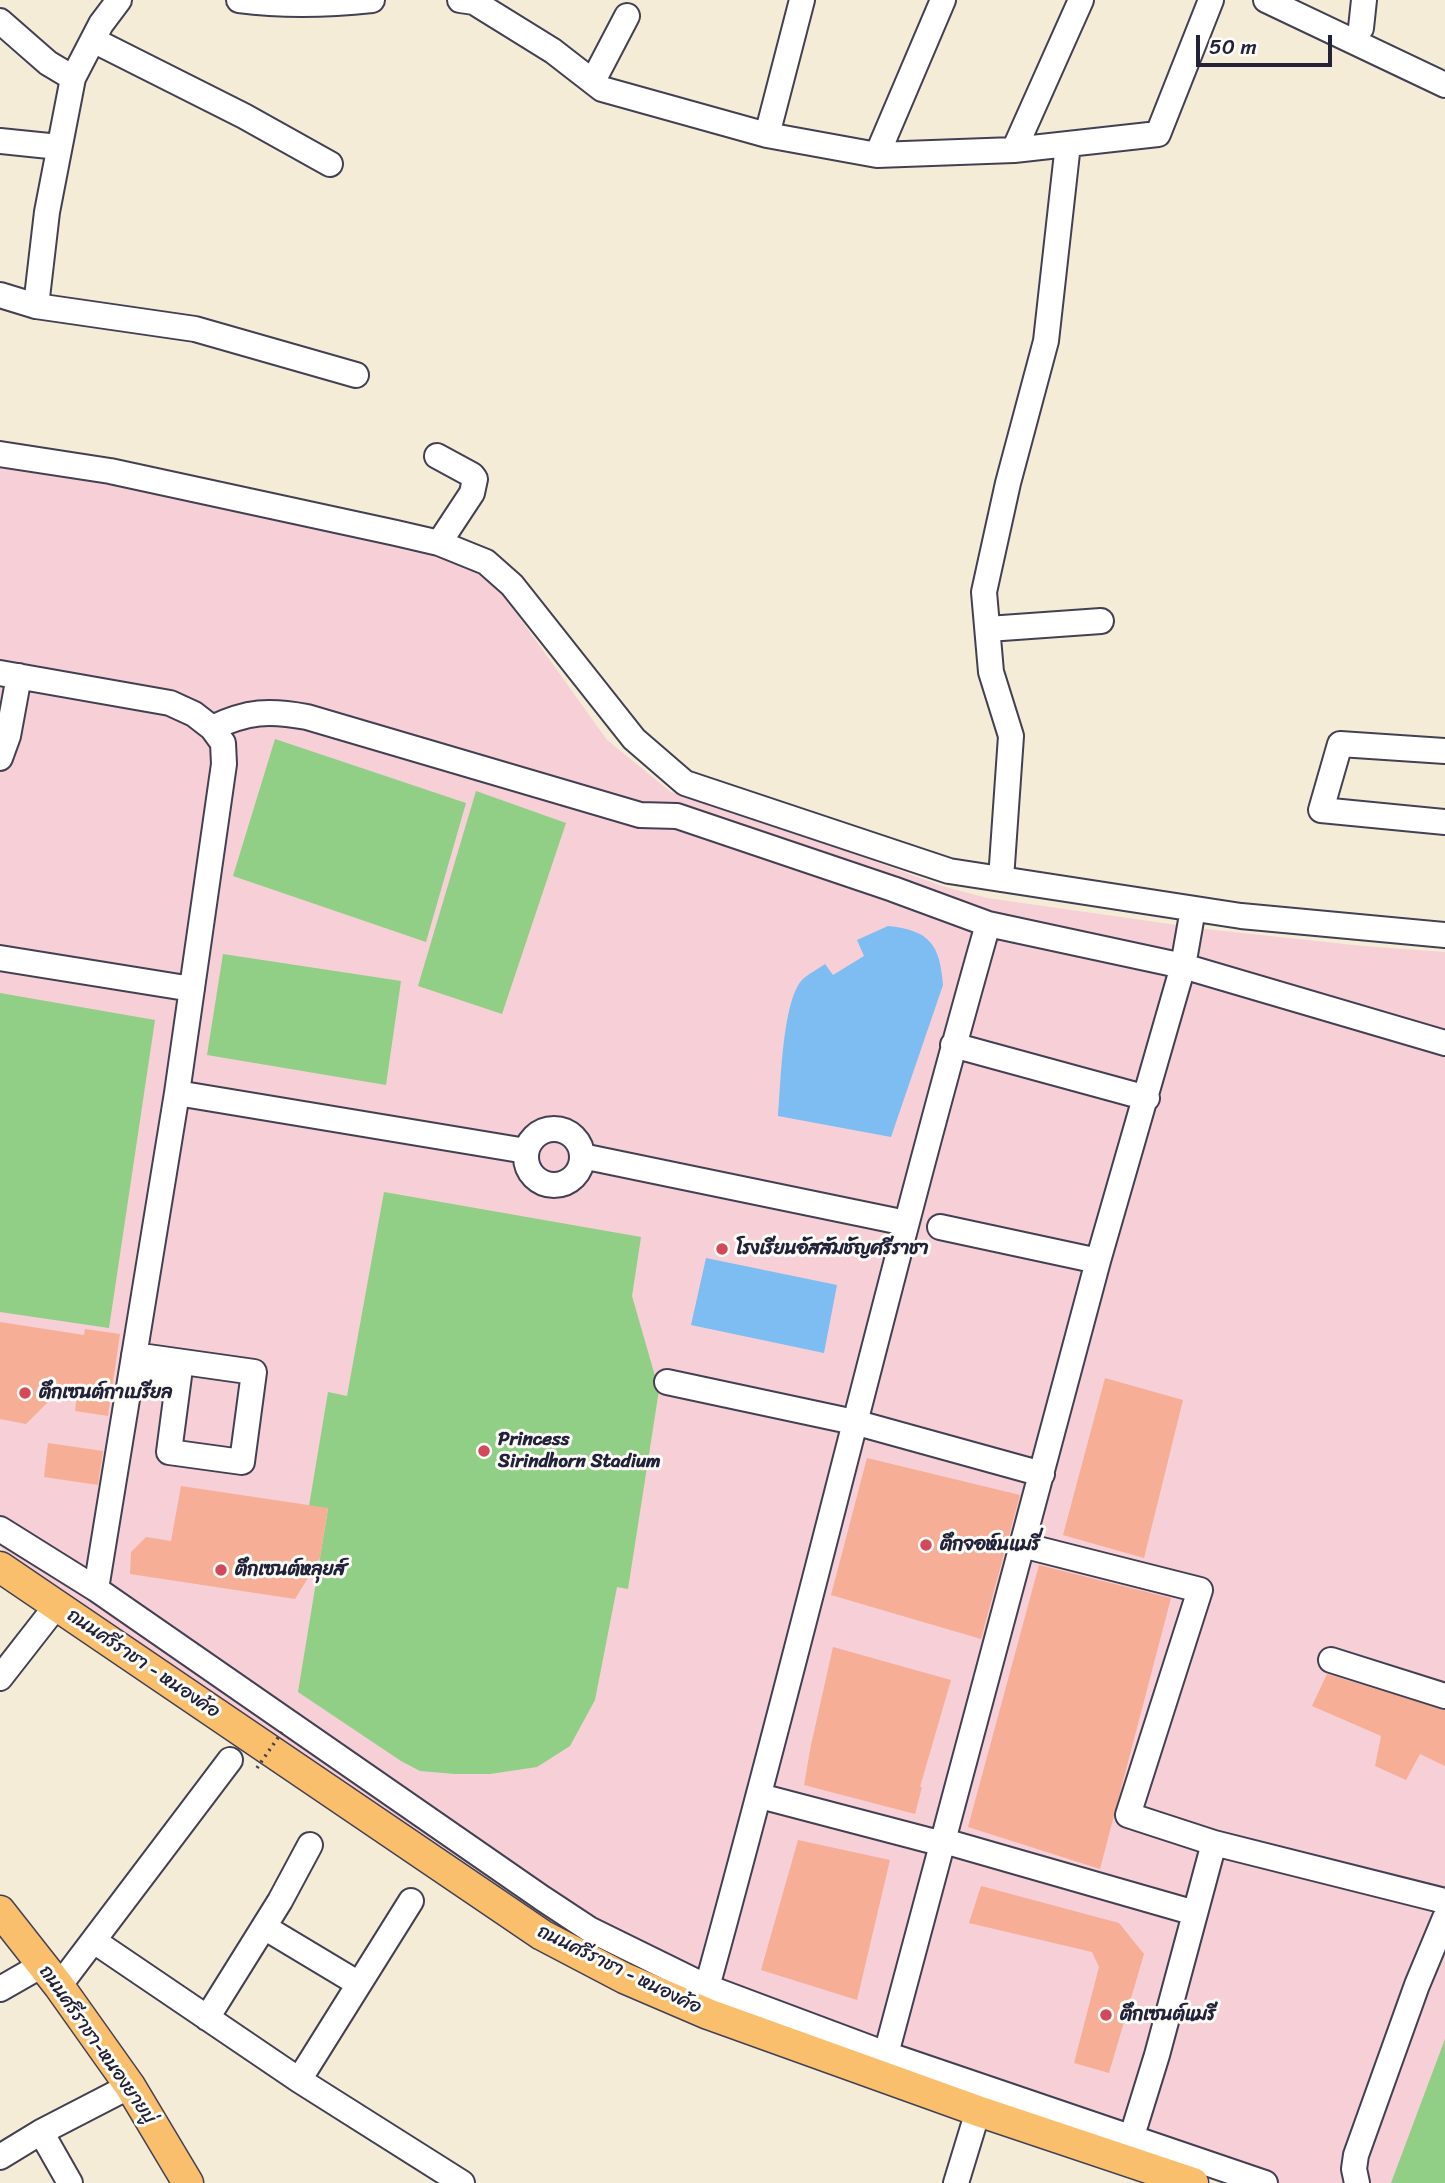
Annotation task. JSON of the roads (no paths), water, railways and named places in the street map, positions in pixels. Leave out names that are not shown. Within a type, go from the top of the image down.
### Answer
[{"type":"main road","name":"ถนนศรีราชา - หนองค้อ","points":[[0,1567],[542,1935],[624,1978],[708,2014],[978,2111],[1194,2183]]},
{"type":"main road","name":"ถนนศรีราชา-หนองยายบู่","points":[[0,1911],[51,1975],[130,2086],[188,2183]]},
{"type":"street","points":[[36,306],[47,212],[73,78],[101,24],[119,0]]},
{"type":"street","points":[[239,0],[321,5],[372,0]]},
{"type":"street","points":[[460,0],[474,2],[553,51],[602,89],[767,135],[877,155],[1014,150],[1158,134],[1211,0]]},
{"type":"street","points":[[767,135],[802,0]]},
{"type":"street","points":[[877,155],[943,0]]},
{"type":"street","points":[[1014,150],[1081,0]]},
{"type":"street","points":[[1266,0],[1445,85]]},
{"type":"street","points":[[1362,28],[1364,0]]},
{"type":"street","points":[[593,81],[627,16]]},
{"type":"street","points":[[0,21],[48,63],[73,78]]},
{"type":"street","points":[[93,40],[244,116],[330,164]]},
{"type":"street","points":[[0,141],[59,147]]},
{"type":"street","points":[[1001,879],[1011,736],[992,672],[984,592],[1008,483],[1046,341],[1068,144]]},
{"type":"street","points":[[0,295],[36,306],[195,329],[356,375]]},
{"type":"street","points":[[0,454],[110,471],[439,543],[486,562],[512,585],[634,739],[685,783],[949,871],[1241,916],[1445,935]]},
{"type":"street","points":[[437,456],[475,479],[472,493],[439,543]]},
{"type":"street","points":[[988,629],[1101,621]]},
{"type":"street","points":[[0,758],[8,736],[10,674],[170,703],[194,714],[212,728],[223,743],[224,764],[177,1093],[96,1589]]},
{"type":"street","points":[[212,728],[236,717],[256,712],[282,712],[307,717],[640,815],[677,816],[988,924],[1183,966],[1445,1043]]},
{"type":"street","points":[[1445,751],[1340,744],[1321,810],[1445,822]]},
{"type":"street","points":[[886,2054],[1098,1261],[1183,966],[1194,909]]},
{"type":"street","points":[[707,1987],[760,1796],[953,1045],[988,924]]},
{"type":"street","points":[[0,958],[192,989]]},
{"type":"street","points":[[953,1045],[1147,1098]]},
{"type":"street","points":[[177,1093],[526,1151]]},
{"type":"street","points":[[560,1130],[575,1139],[582,1156],[577,1174],[561,1184],[552,1185],[542,1183],[528,1170],[526,1151],[535,1136],[542,1131],[560,1130]]},
{"type":"street","points":[[582,1156],[906,1223]]},
{"type":"street","points":[[940,1227],[1098,1261]]},
{"type":"street","points":[[133,1362],[254,1372],[242,1462],[169,1452],[179,1376],[133,1362]]},
{"type":"street","points":[[667,1382],[854,1422],[1042,1474]]},
{"type":"street","points":[[0,1529],[96,1589],[589,1929],[707,1987],[886,2054],[1265,2183]]},
{"type":"street","points":[[1022,1545],[1200,1590],[1128,1815],[1214,1843],[1445,1901]]},
{"type":"street","points":[[0,1678],[57,1605]]},
{"type":"street","points":[[1331,1660],[1445,1696]]},
{"type":"street","points":[[0,1989],[51,1975],[94,1941],[230,1760]]},
{"type":"street","points":[[760,1796],[943,1842],[1195,1913]]},
{"type":"street","points":[[1131,2139],[1157,2055],[1214,1843]]},
{"type":"street","points":[[207,2018],[264,1927],[310,1845]]},
{"type":"street","points":[[299,2080],[411,1902]]},
{"type":"street","points":[[1357,2183],[1354,2169],[1356,2155],[1417,1985],[1445,1918]]},
{"type":"street","points":[[264,1927],[359,1984]]},
{"type":"street","points":[[94,1941],[299,2080],[462,2183]]},
{"type":"street","points":[[0,2157],[41,2132],[130,2086]]},
{"type":"street","points":[[956,2183],[978,2111]]},
{"type":"street","points":[[41,2132],[70,2183]]},
{"type":"water","points":[[888,926],[913,931],[930,942],[939,959],[943,985],[891,1137],[778,1116],[786,1025],[795,991],[804,978],[825,964],[833,975],[864,956],[857,940]]},
{"type":"water","points":[[706,1258],[837,1285],[824,1353],[691,1325]]},
{"type":"place","name":"โรงเรียนอัสสัมชัญศรีราชา","points":[[722,1249]]},
{"type":"place","name":"ตึกเซนต์กาเบรียล","points":[[25,1393]]},
{"type":"place","name":"Princess Sirindhorn Stadium","points":[[484,1451]]},
{"type":"place","name":"ตึกจอห์นแมรี่","points":[[926,1545]]},
{"type":"place","name":"ตึกเซนต์หลุยส์","points":[[221,1570]]},
{"type":"place","name":"ตึกเซนต์แมรี","points":[[1106,2015]]}]
